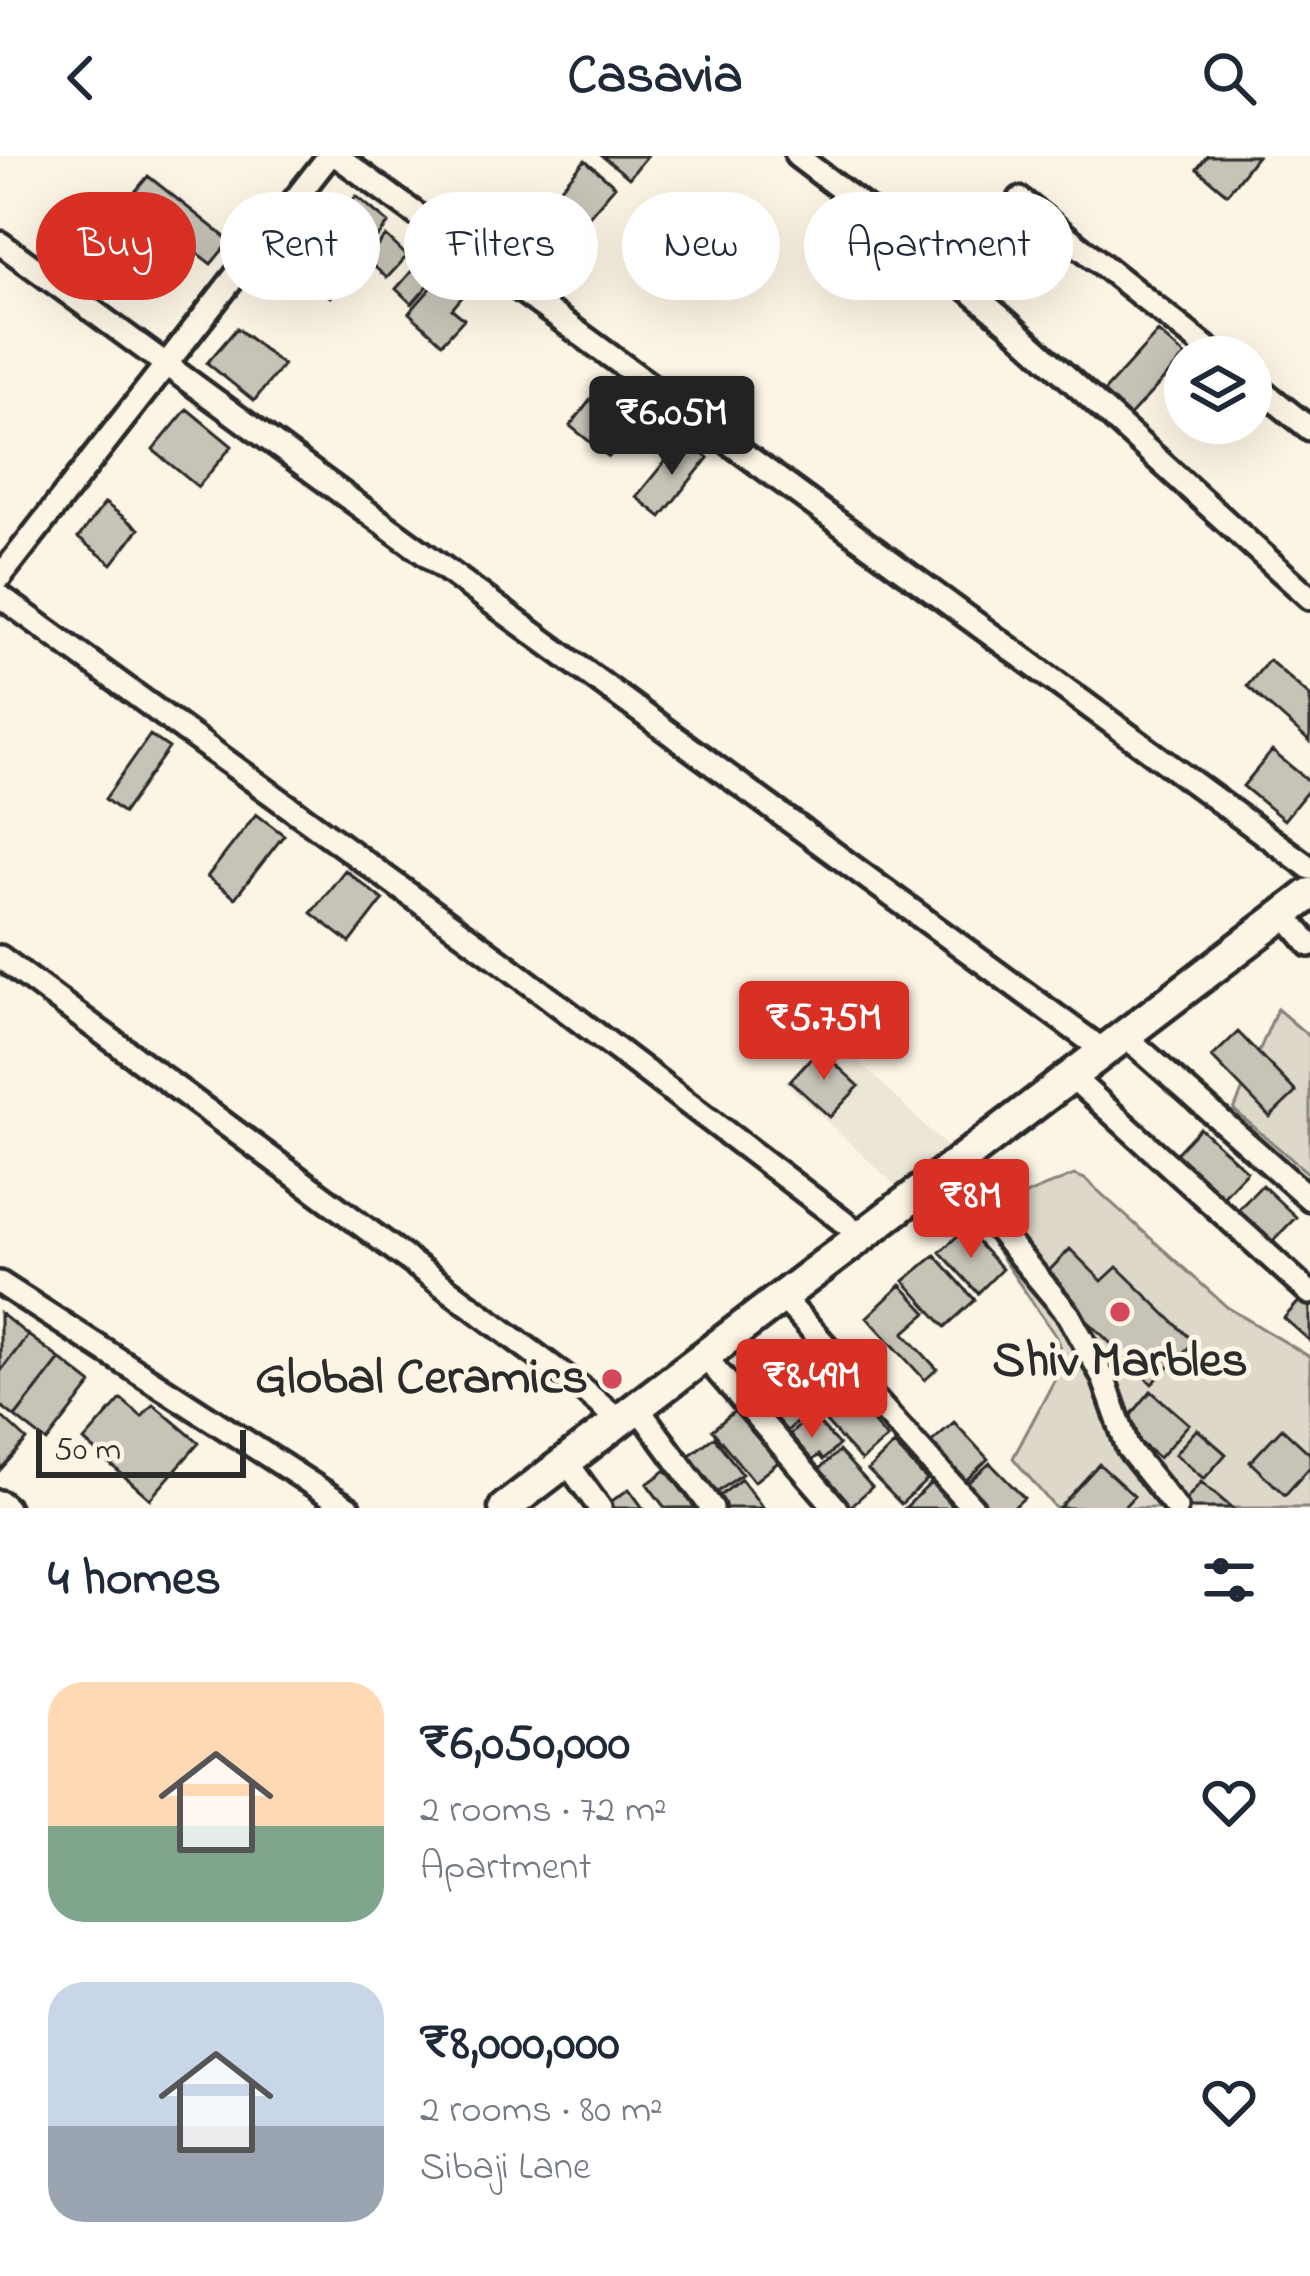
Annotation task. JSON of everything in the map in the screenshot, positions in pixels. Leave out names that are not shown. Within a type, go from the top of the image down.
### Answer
[{"type":"main road","points":[[517,1499],[575,1474],[704,1356],[1310,894]]},
{"type":"street","points":[[0,577],[333,156],[1305,864]]},
{"type":"street","points":[[797,156],[1010,324],[1310,598]]},
{"type":"street","points":[[1073,241],[1192,336]]},
{"type":"street","points":[[0,243],[1036,1002],[1068,1024],[1160,1069],[1310,1199]]},
{"type":"street","points":[[1272,399],[1310,429]]},
{"type":"street","points":[[0,596],[502,962],[862,1236]]},
{"type":"street","points":[[1284,914],[1310,945]]},
{"type":"street","points":[[0,957],[581,1388],[637,1420],[712,1508]]},
{"type":"street","points":[[1071,1076],[1310,1293]]},
{"type":"street","points":[[948,1171],[1069,1315],[1103,1377],[1128,1448],[1176,1508]]},
{"type":"street","points":[[0,1283],[347,1507]]},
{"type":"street","points":[[782,1297],[973,1508]]},
{"type":"street","points":[[704,1356],[836,1508]]},
{"type":"street","points":[[575,1474],[600,1508]]},
{"type":"street","points":[[0,1502],[8,1508]]},
{"type":"shaded area","points":[[1277,1009],[1310,1037],[1310,1175],[1234,1110]]},
{"type":"shaded area","points":[[831,1034],[952,1152],[900,1190],[785,1082]]},
{"type":"shaded area","points":[[1074,1175],[1085,1179],[1227,1307],[1310,1357],[1310,1508],[1055,1508],[1013,1458],[1064,1362],[1057,1338],[988,1238],[990,1225],[1007,1205]]},
{"type":"building","points":[[602,156],[647,156],[629,178]]},
{"type":"building","points":[[1207,156],[1257,156],[1227,194],[1197,169]]},
{"type":"building","points":[[585,160],[615,186],[598,206],[598,192],[557,192]]},
{"type":"building","points":[[148,176],[168,192],[135,192]]},
{"type":"building","points":[[196,214],[220,233],[220,253],[211,264],[196,252]]},
{"type":"building","points":[[386,236],[404,253],[387,278],[380,272],[380,243]]},
{"type":"building","points":[[420,300],[460,300],[452,309],[464,319],[442,343],[409,313]]},
{"type":"building","points":[[237,328],[283,365],[254,401],[207,363]]},
{"type":"building","points":[[1158,332],[1164,337],[1164,379],[1126,420],[1100,396]]},
{"type":"building","points":[[625,382],[652,403],[609,457],[570,426],[603,384],[615,394]]},
{"type":"building","points":[[187,409],[232,446],[198,487],[153,450]]},
{"type":"building","points":[[684,438],[708,458],[661,517],[636,497]]},
{"type":"building","points":[[105,503],[139,529],[112,564],[78,538]]},
{"type":"building","points":[[1269,660],[1310,696],[1310,742],[1247,686]]},
{"type":"building","points":[[150,735],[169,748],[123,813],[105,799]]},
{"type":"building","points":[[1272,751],[1310,782],[1284,820],[1243,786]]},
{"type":"building","points":[[256,814],[284,835],[235,898],[207,877]]},
{"type":"building","points":[[345,870],[383,900],[350,943],[311,913]]},
{"type":"building","points":[[1238,1032],[1296,1092],[1270,1117],[1212,1057]]},
{"type":"building","points":[[819,1049],[859,1086],[830,1117],[790,1081]]},
{"type":"building","points":[[1200,1128],[1247,1171],[1217,1203],[1170,1160]]},
{"type":"building","points":[[1262,1185],[1296,1217],[1269,1245],[1235,1213]]},
{"type":"building","points":[[965,1229],[1002,1269],[978,1293],[940,1252]]},
{"type":"building","name":"Shiv Marbles","points":[[1070,1249],[1102,1281],[1117,1267],[1194,1342],[1152,1384],[1043,1277]]},
{"type":"building","points":[[935,1255],[975,1300],[945,1327],[904,1281]]},
{"type":"building","points":[[901,1285],[927,1313],[904,1333],[937,1369],[925,1380],[867,1317]]},
{"type":"building","points":[[1304,1296],[1310,1302],[1310,1341],[1284,1318]]},
{"type":"building","points":[[0,1313],[28,1335],[0,1372]]},
{"type":"building","points":[[28,1335],[60,1359],[15,1417],[0,1405],[0,1372]]},
{"type":"building","points":[[811,1352],[887,1438],[861,1461],[785,1376]]},
{"type":"building","points":[[60,1359],[92,1384],[47,1442],[15,1417]]},
{"type":"building","points":[[780,1378],[810,1411],[785,1433],[756,1399]]},
{"type":"building","points":[[1151,1391],[1189,1424],[1159,1458],[1121,1427]]},
{"type":"building","points":[[121,1399],[142,1417],[153,1404],[199,1443],[150,1499],[84,1441]]},
{"type":"building","points":[[738,1408],[781,1460],[754,1482],[712,1430]]},
{"type":"building","points":[[0,1415],[27,1440],[0,1470]]},
{"type":"building","points":[[811,1415],[839,1445],[823,1460],[819,1455],[808,1464],[785,1439]]},
{"type":"building","points":[[954,1422],[988,1459],[962,1484],[927,1446]]},
{"type":"building","points":[[1282,1428],[1310,1454],[1310,1467],[1285,1495],[1250,1462]]},
{"type":"building","points":[[1197,1429],[1226,1454],[1204,1479],[1175,1454]]},
{"type":"building","points":[[714,1437],[742,1474],[711,1497],[683,1460]]},
{"type":"building","points":[[894,1445],[927,1480],[901,1504],[868,1470]]},
{"type":"building","points":[[839,1451],[872,1487],[850,1507],[817,1471]]},
{"type":"building","points":[[990,1463],[1024,1498],[1013,1508],[982,1508],[963,1487]]},
{"type":"building","points":[[1099,1464],[1134,1496],[1123,1508],[1059,1508]]},
{"type":"building","points":[[666,1470],[695,1507],[665,1508],[647,1484]]},
{"type":"building","points":[[741,1479],[763,1508],[721,1508],[715,1500]]},
{"type":"building","points":[[1201,1482],[1232,1508],[1191,1508],[1184,1502]]},
{"type":"building","points":[[931,1483],[954,1508],[905,1508]]},
{"type":"building","points":[[629,1489],[643,1508],[603,1508],[603,1507]]},
{"type":"place","name":"Shiv Marbles","points":[[1120,1312]]},
{"type":"place","name":"Global Ceramics","points":[[612,1379]]}]
